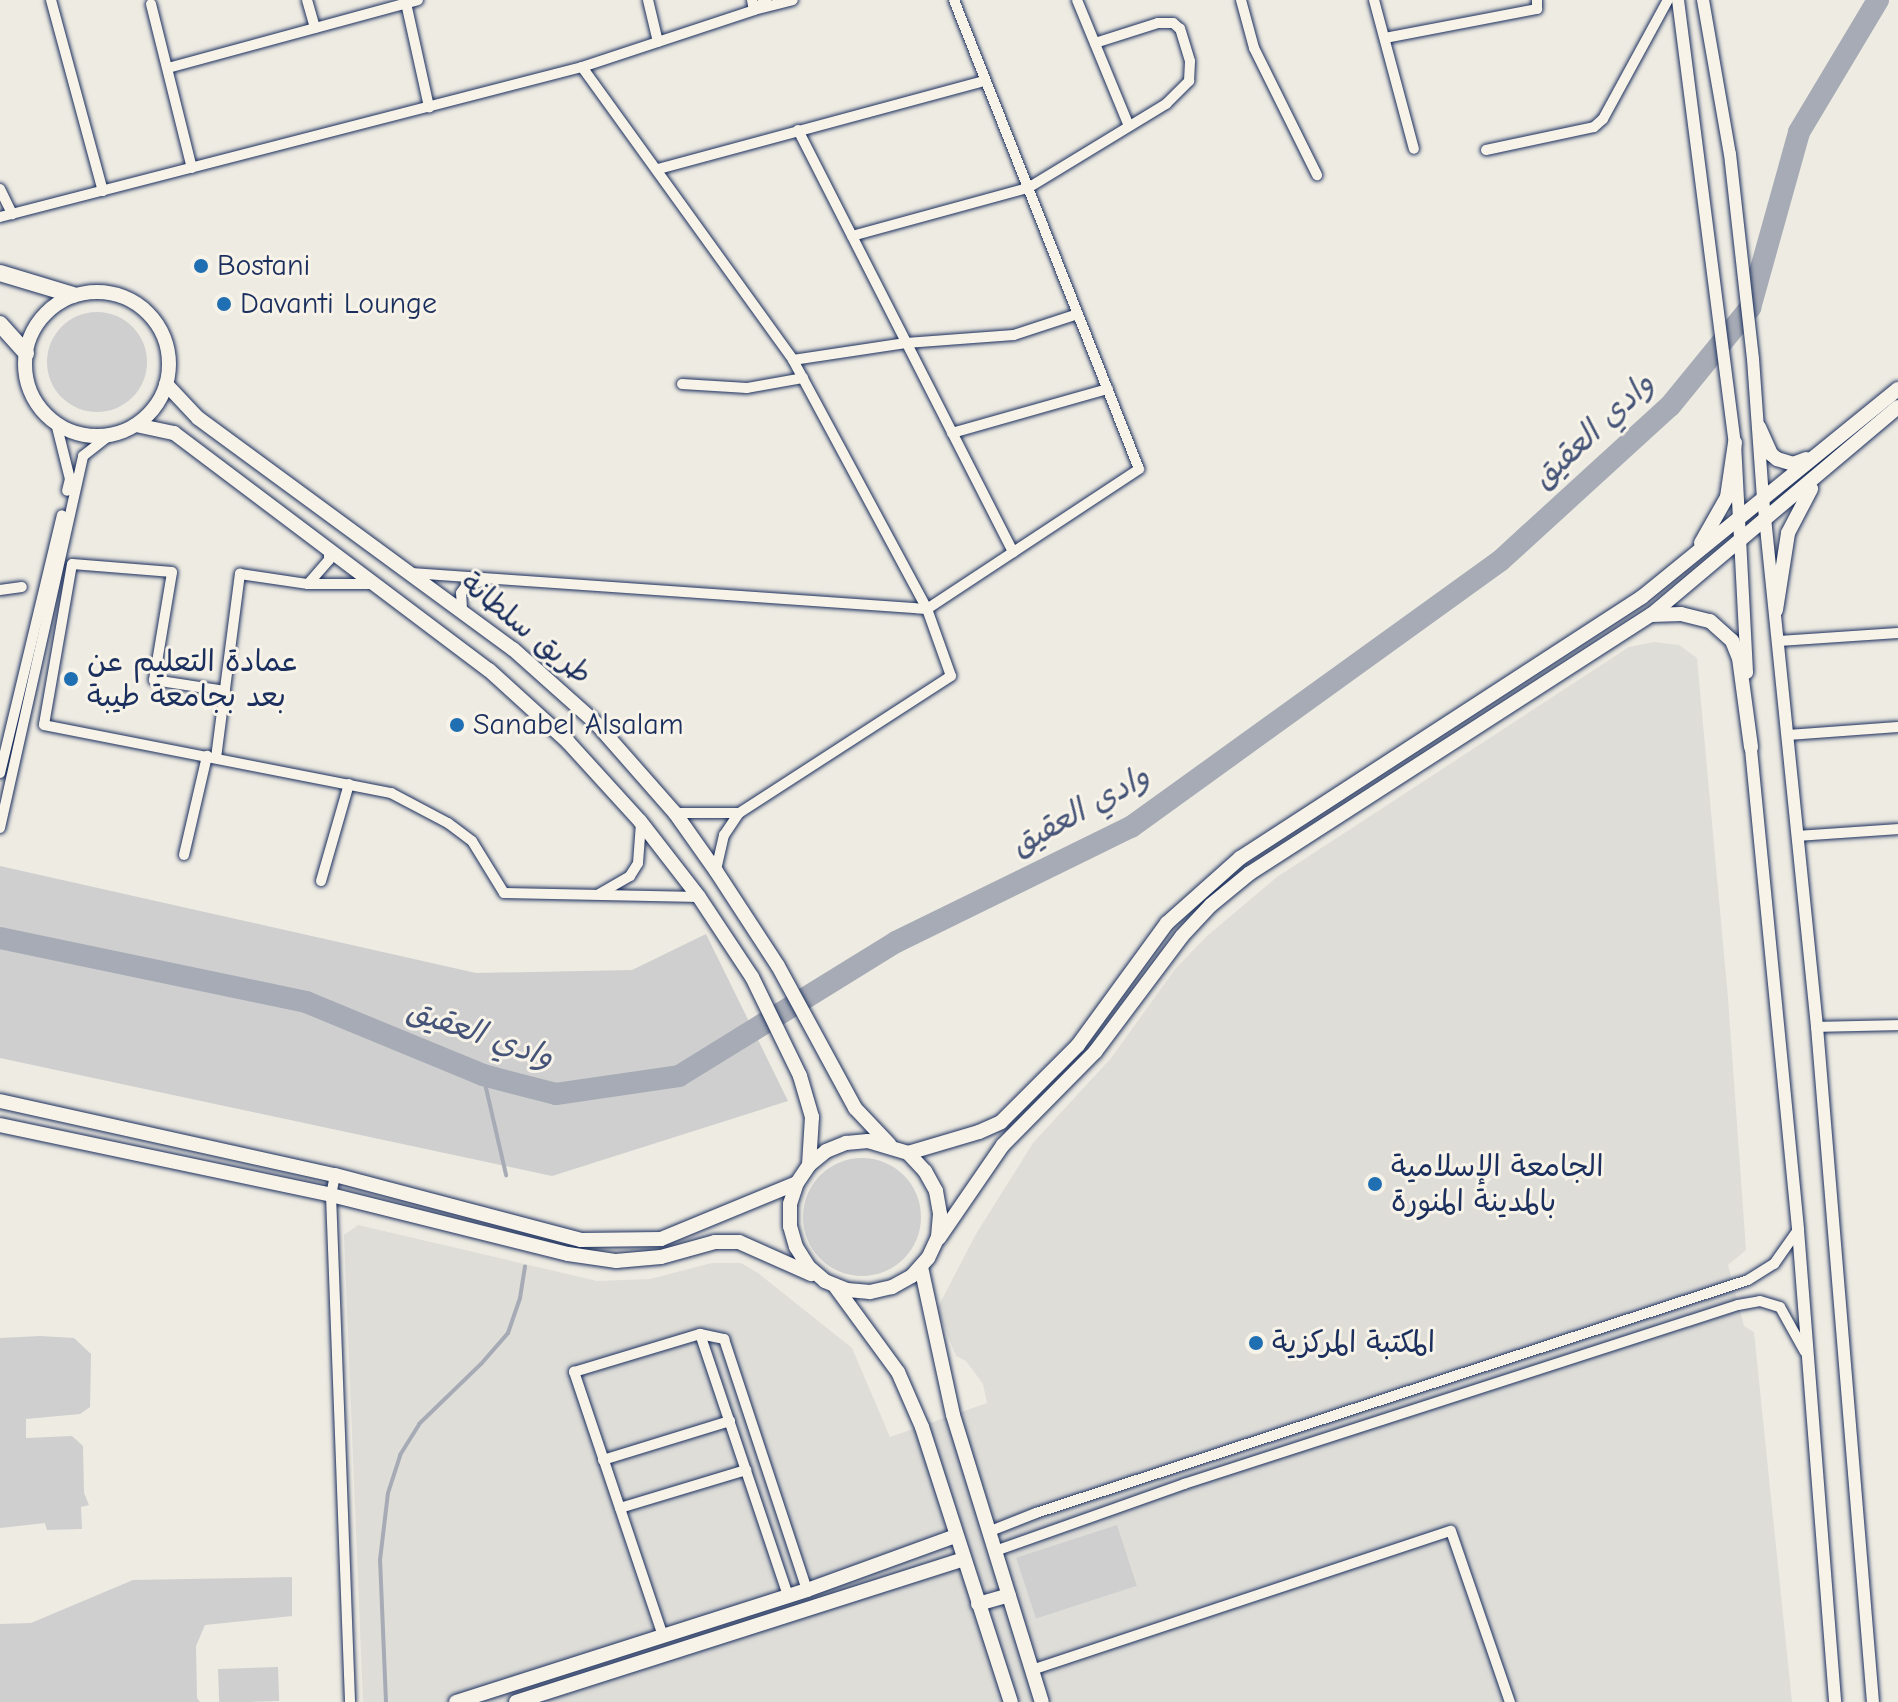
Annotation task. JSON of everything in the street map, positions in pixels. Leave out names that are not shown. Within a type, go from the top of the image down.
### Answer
[{"type":"main road","points":[[0,273],[73,295]]},
{"type":"main road","points":[[98,291],[121,295],[141,306],[156,321],[169,354],[166,384],[154,408],[136,425],[110,435],[82,435],[56,423],[31,392],[26,353],[34,327],[50,308],[73,295],[98,291]]},
{"type":"main road","points":[[0,324],[26,353]]},
{"type":"main road","name":"طريق سلطانة","points":[[166,384],[198,418],[513,649],[595,722],[675,813],[744,911],[778,966],[855,1108],[889,1145]]},
{"type":"main road","points":[[908,1153],[979,1132],[1001,1122],[1078,1045],[1167,923],[1240,858],[1673,575],[1898,389]]},
{"type":"main road","points":[[0,1125],[331,1195],[568,1254],[616,1261],[661,1257],[715,1242],[739,1242],[765,1251],[830,1284],[870,1292],[892,1287],[921,1267],[1003,1145],[1086,1062],[1182,936],[1211,905],[1250,873],[1651,615],[1898,407]]},
{"type":"main road","name":"طريق سلطانة","points":[[136,425],[174,433],[489,670],[568,742],[640,821],[699,897],[752,977],[800,1076],[812,1117],[809,1165]]},
{"type":"main road","points":[[1759,427],[1771,454],[1785,463],[1803,461],[1820,451]]},
{"type":"main road","points":[[1673,575],[1704,540],[1718,517],[1727,497],[1735,443]]},
{"type":"main road","points":[[1776,610],[1793,518],[1832,463]]},
{"type":"main road","points":[[1651,615],[1681,614],[1710,621],[1732,641],[1739,658],[1751,747]]},
{"type":"main road","points":[[0,1101],[335,1175],[581,1240],[661,1239],[797,1183]]},
{"type":"main road","points":[[932,1248],[940,1214],[936,1191],[925,1171],[908,1153],[868,1141],[846,1143],[826,1151],[809,1165],[797,1183],[790,1204],[790,1226],[796,1247],[808,1266],[830,1284],[898,1372],[922,1427],[962,1560],[1011,1702]]},
{"type":"main road","points":[[921,1267],[953,1415],[1042,1702]]},
{"type":"main road","points":[[456,1702],[807,1590],[955,1536]]},
{"type":"main road","points":[[516,1702],[962,1560]]},
{"type":"main road","points":[[978,1604],[1009,1595]]},
{"type":"street","points":[[51,0],[103,191]]},
{"type":"street","points":[[307,0],[315,28]]},
{"type":"street","points":[[168,68],[315,28],[379,5],[418,0]]},
{"type":"street","points":[[648,0],[658,42]]},
{"type":"street","points":[[0,217],[582,67],[658,42],[766,0]]},
{"type":"street","points":[[753,5],[793,0]]},
{"type":"street","points":[[411,573],[927,609],[1139,469],[954,0]]},
{"type":"street","points":[[1077,0],[1129,126]]},
{"type":"street","points":[[1241,0],[1254,48],[1317,175]]},
{"type":"street","points":[[1374,0],[1414,149]]},
{"type":"street","points":[[1385,38],[1537,9],[1537,0]]},
{"type":"street","points":[[1486,150],[1594,127],[1603,119],[1668,0]]},
{"type":"street","points":[[1678,0],[1735,443],[1751,747],[1798,1230],[1835,1702]]},
{"type":"street","points":[[1703,0],[1730,154],[1759,427],[1765,521],[1817,1027],[1873,1702]]},
{"type":"street","points":[[406,3],[429,107]]},
{"type":"street","points":[[151,4],[192,168]]},
{"type":"street","points":[[852,236],[1028,188],[1166,104],[1189,81],[1190,61],[1180,29],[1173,23],[1158,23],[1095,43]]},
{"type":"street","points":[[582,67],[793,360],[927,609],[951,676],[739,813],[719,848],[716,871]]},
{"type":"street","points":[[658,169],[985,81]]},
{"type":"street","points":[[798,130],[1013,552]]},
{"type":"street","points":[[0,189],[12,214]]},
{"type":"street","points":[[793,360],[906,343],[1014,335],[1078,314]]},
{"type":"street","points":[[682,384],[747,388],[803,378]]},
{"type":"street","points":[[952,433],[1108,389]]},
{"type":"street","points":[[0,773],[70,479],[56,423]]},
{"type":"street","points":[[0,828],[83,456],[110,435]]},
{"type":"street","points":[[308,584],[329,560],[329,548]]},
{"type":"street","points":[[225,691],[154,680],[172,572],[72,564],[44,725],[391,793],[448,823],[472,841],[504,893],[699,897]]},
{"type":"street","points":[[184,855],[211,757],[225,691],[240,574],[308,584],[374,584]]},
{"type":"street","points":[[462,610],[461,593],[466,586],[488,579]]},
{"type":"street","points":[[0,590],[22,587]]},
{"type":"street","points":[[1779,641],[1898,633]]},
{"type":"street","points":[[1788,735],[1898,727]]},
{"type":"street","points":[[321,881],[349,784]]},
{"type":"street","points":[[675,813],[739,813]]},
{"type":"street","points":[[597,895],[630,876],[638,863],[640,821]]},
{"type":"street","points":[[1798,836],[1898,829]]},
{"type":"street","points":[[1817,1027],[1898,1025]]},
{"type":"street","points":[[335,1175],[331,1195],[350,1702]]},
{"type":"street","points":[[988,1532],[1036,1513],[1763,1273],[1774,1264],[1798,1230]]},
{"type":"street","points":[[1703,1292],[1708,1315]]},
{"type":"street","points":[[995,1551],[1184,1484],[1708,1315],[1760,1301],[1780,1307],[1808,1358]]},
{"type":"street","points":[[700,1334],[788,1596]]},
{"type":"street","points":[[663,1636],[574,1372],[700,1334],[724,1339],[807,1590]]},
{"type":"street","points":[[603,1460],[730,1421]]},
{"type":"street","points":[[620,1508],[746,1470]]},
{"type":"street","points":[[1032,1670],[1451,1531],[1510,1702]]},
{"type":"shaded area","points":[[97,312],[116,316],[132,327],[143,343],[147,362],[143,381],[132,397],[116,408],[97,412],[78,408],[62,397],[51,381],[47,362],[51,343],[62,327],[78,316]]},
{"type":"shaded area","name":"الجامعة الإسلامية بالمدينة المنورة","points":[[1654,642],[1679,645],[1697,658],[1728,998],[1746,1250],[1728,1265],[1744,1326],[1754,1332],[1792,1702],[363,1702],[344,1235],[358,1225],[597,1281],[650,1279],[712,1263],[741,1263],[852,1348],[890,1437],[987,1403],[983,1384],[966,1361],[956,1356],[937,1309],[976,1234],[1033,1143],[1111,1058],[1176,968],[1207,936],[1277,877],[1629,647]]},
{"type":"shaded area","points":[[0,866],[476,973],[632,970],[706,934],[788,1101],[552,1176],[0,1058]]},
{"type":"shaded area","points":[[862,1158],[895,1168],[911,1184],[921,1217],[911,1250],[895,1266],[862,1276],[829,1266],[813,1250],[803,1217],[813,1184],[829,1168]]},
{"type":"shaded area","points":[[0,1338],[74,1338],[91,1354],[90,1407],[80,1414],[26,1419],[26,1438],[72,1436],[83,1446],[84,1493],[89,1505],[81,1507],[82,1529],[47,1530],[45,1523],[0,1528]]},
{"type":"shaded area","points":[[1117,1525],[1137,1586],[1036,1619],[1016,1558]]},
{"type":"shaded area","points":[[292,1577],[292,1616],[205,1625],[196,1646],[197,1698],[200,1702],[0,1702],[0,1624],[31,1623],[133,1580]]},
{"type":"shaded area","points":[[278,1667],[279,1701],[219,1702],[218,1669]]},
{"type":"waterway","name":"وادي العقيق","points":[[0,938],[306,1002],[483,1075],[556,1094],[679,1076],[896,942],[1131,827],[1500,561],[1670,406],[1750,308],[1799,132],[1878,0]]},
{"type":"waterway","points":[[483,1075],[506,1175]]},
{"type":"waterway","points":[[386,1702],[380,1560],[388,1493],[400,1455],[419,1424],[508,1333],[520,1298],[525,1266]]},
{"type":"place","name":"Bostani","points":[[201,266]]},
{"type":"place","name":"Davanti Lounge","points":[[224,304]]},
{"type":"place","name":"عمادة التعليم عن بعد بجامعة طيبة","points":[[71,679]]},
{"type":"place","name":"Sanabel Alsalam","points":[[457,725]]},
{"type":"place","name":"الجامعة الإسلامية بالمدينة المنورة","points":[[1375,1184]]},
{"type":"place","name":"المكتبة المركزية","points":[[1256,1343]]}]
